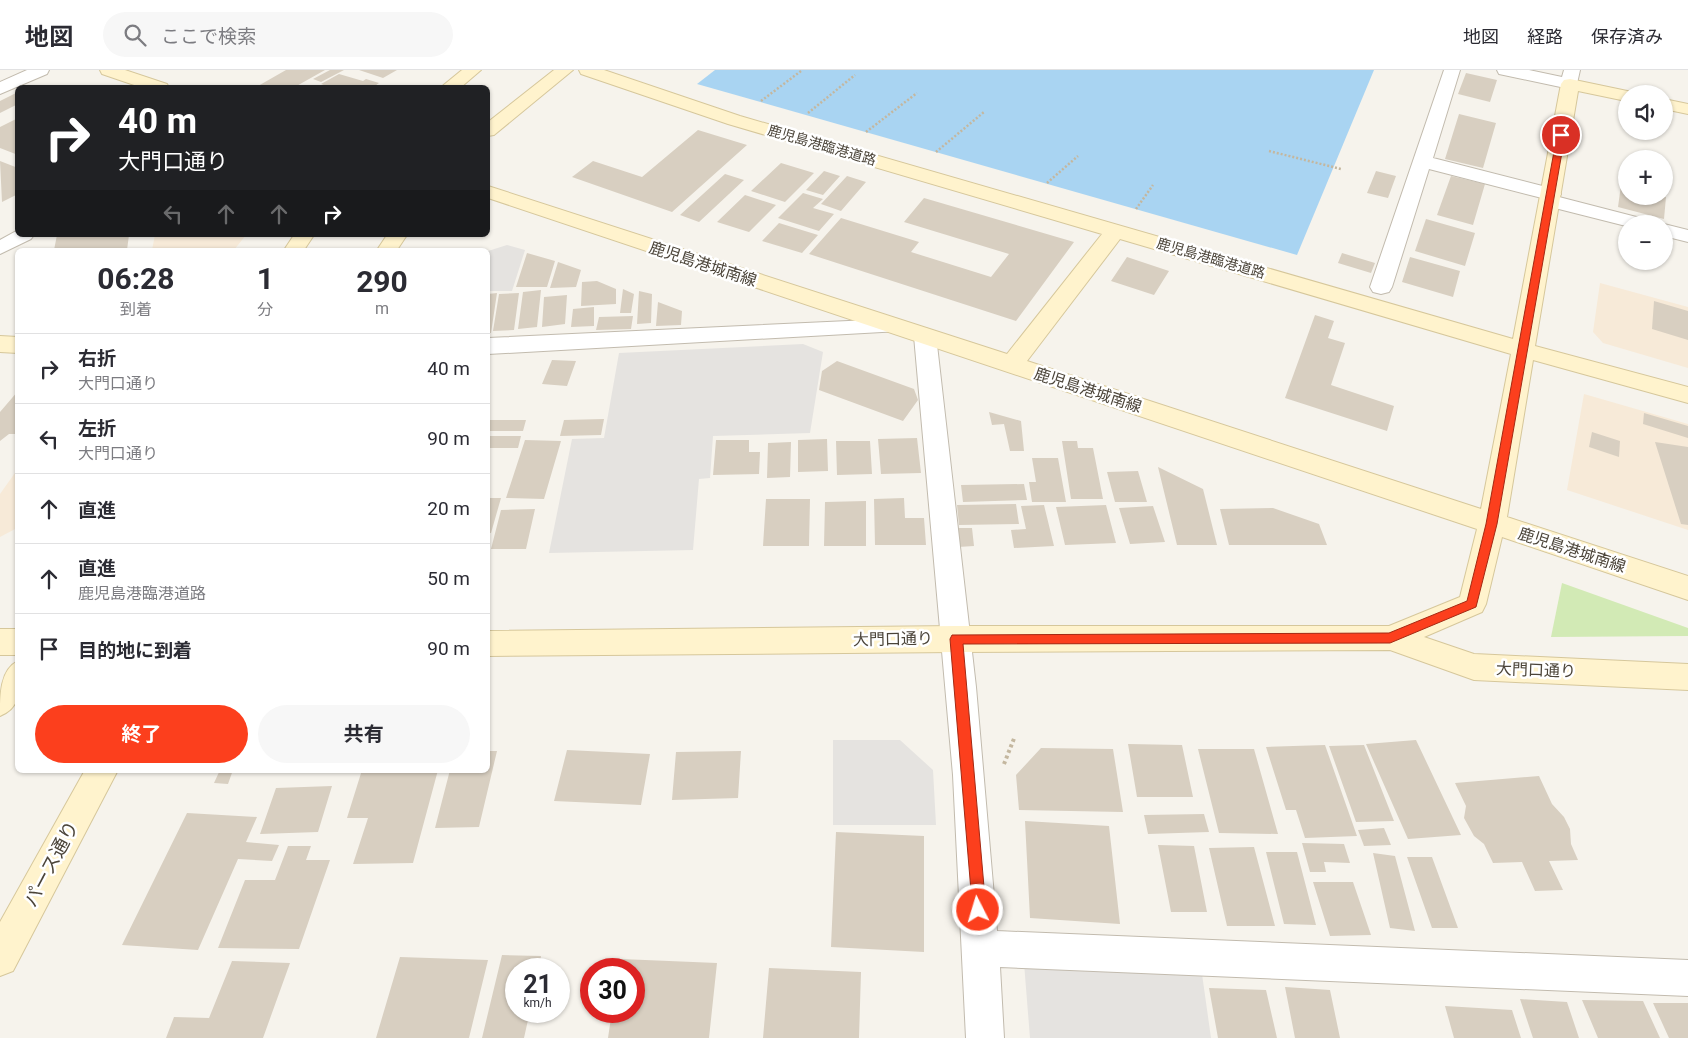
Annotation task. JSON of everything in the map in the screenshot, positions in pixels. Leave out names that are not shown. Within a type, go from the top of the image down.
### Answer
[{"type":"street","points":[[0,89],[40,70]]},
{"type":"street","points":[[108,70],[152,85]]},
{"type":"street","points":[[452,85],[473,70]]},
{"type":"street","points":[[490,129],[565,70]]},
{"type":"street","name":"鹿児島港臨港道路","points":[[587,70],[734,120],[1523,350],[1688,395]]},
{"type":"street","points":[[1381,287],[1452,70]]},
{"type":"street","points":[[1505,70],[1571,77],[1618,93]]},
{"type":"street","points":[[1492,524],[1571,77]]},
{"type":"street","points":[[1673,106],[1688,110]]},
{"type":"street","points":[[1422,161],[1618,218]]},
{"type":"street","name":"鹿児島港城南線","points":[[490,193],[1688,588]]},
{"type":"street","points":[[1011,365],[1116,230]]},
{"type":"street","points":[[1673,232],[1688,236]]},
{"type":"street","points":[[0,248],[20,237]]},
{"type":"street","points":[[295,248],[303,237]]},
{"type":"street","points":[[388,248],[396,237]]},
{"type":"street","points":[[490,346],[892,326]]},
{"type":"street","points":[[925,336],[956,639],[982,948],[985,1038]]},
{"type":"street","points":[[0,344],[15,345]]},
{"type":"street","name":"大門口通り","points":[[1390,638],[1472,604],[1492,524]]},
{"type":"street","name":"大門口通り","points":[[490,644],[956,639],[1390,638],[1474,667],[1688,677]]},
{"type":"street","points":[[0,642],[15,642]]},
{"type":"street","points":[[0,702],[15,679]]},
{"type":"street","name":"パース通り","points":[[0,958],[100,773]]},
{"type":"street","points":[[982,948],[1688,978]]},
{"type":"path","points":[[757,104],[801,71]]},
{"type":"path","points":[[807,114],[854,74]]},
{"type":"path","points":[[864,134],[917,93]]},
{"type":"path","points":[[934,154],[984,112]]},
{"type":"path","points":[[1270,151],[1341,169]]},
{"type":"path","points":[[1045,185],[1078,156]]},
{"type":"path","points":[[1134,211],[1154,186]]},
{"type":"path","points":[[1008,754],[1015,736]]},
{"type":"shaded area","points":[[155,237],[244,237],[236,248],[152,248]]},
{"type":"shaded area","points":[[507,245],[525,250],[512,291],[490,291],[490,250]]},
{"type":"shaded area","points":[[1600,283],[1688,307],[1688,368],[1603,343],[1593,332]]},
{"type":"shaded area","points":[[803,344],[823,352],[810,433],[713,436],[710,478],[699,479],[693,550],[549,553],[572,439],[604,438],[619,353]]},
{"type":"shaded area","points":[[1584,394],[1688,424],[1688,530],[1567,490]]},
{"type":"shaded area","points":[[15,473],[15,529],[0,537],[0,494]]},
{"type":"shaded area","points":[[833,740],[900,740],[933,770],[936,825],[833,825]]},
{"type":"shaded area","points":[[1024,963],[1202,974],[1211,1038],[1030,1038]]},
{"type":"green space","points":[[1562,583],[1688,628],[1688,636],[1551,637]]},
{"type":"water","points":[[715,70],[1374,70],[1297,255],[697,84]]},
{"type":"building","points":[[286,70],[325,70],[298,85],[260,85]]},
{"type":"building","points":[[330,70],[344,70],[321,82],[313,79]]},
{"type":"building","points":[[359,70],[397,70],[383,78]]},
{"type":"building","points":[[1466,73],[1497,80],[1490,102],[1458,94]]},
{"type":"building","points":[[339,74],[363,81],[366,79],[379,83],[376,85],[321,84]]},
{"type":"building","points":[[15,94],[15,106],[0,113],[0,101]]},
{"type":"building","points":[[1459,114],[1496,123],[1483,168],[1445,159]]},
{"type":"building","points":[[15,120],[15,154],[0,148],[0,127]]},
{"type":"building","points":[[698,130],[747,145],[672,212],[572,177],[593,161],[642,177]]},
{"type":"building","points":[[0,161],[15,167],[15,196],[2,202]]},
{"type":"building","points":[[781,163],[814,173],[785,202],[751,191]]},
{"type":"building","points":[[824,171],[840,176],[823,195],[806,190]]},
{"type":"building","points":[[1376,171],[1396,176],[1388,198],[1367,193]]},
{"type":"building","points":[[725,174],[744,180],[699,222],[680,215]]},
{"type":"building","points":[[847,176],[866,182],[841,211],[821,204]]},
{"type":"building","points":[[1451,176],[1485,184],[1473,225],[1437,215]]},
{"type":"building","points":[[803,193],[823,199],[813,208],[834,214],[819,231],[778,218]]},
{"type":"building","points":[[745,195],[776,205],[749,232],[717,222]]},
{"type":"building","points":[[924,198],[1074,242],[1016,321],[809,254],[841,218],[919,242],[911,252],[991,277],[1009,254],[904,222]]},
{"type":"building","points":[[1618,205],[1665,205],[1664,215],[1649,215],[1618,207]]},
{"type":"building","points":[[1426,219],[1475,233],[1465,266],[1415,251]]},
{"type":"building","points":[[779,223],[818,235],[802,253],[762,241]]},
{"type":"building","points":[[57,237],[129,237],[127,248],[54,248]]},
{"type":"building","points":[[527,253],[555,261],[547,287],[516,287]]},
{"type":"building","points":[[1342,253],[1375,263],[1371,273],[1338,263]]},
{"type":"building","points":[[1127,257],[1169,271],[1154,295],[1111,281]]},
{"type":"building","points":[[1410,257],[1460,271],[1453,297],[1402,282]]},
{"type":"building","points":[[558,262],[581,270],[576,287],[550,288]]},
{"type":"building","points":[[597,281],[616,289],[616,304],[581,306],[582,282]]},
{"type":"building","points":[[623,289],[634,294],[631,313],[620,313]]},
{"type":"building","points":[[541,290],[537,327],[518,329],[523,292]]},
{"type":"building","points":[[639,291],[652,294],[651,323],[637,324]]},
{"type":"building","points":[[497,293],[491,333],[490,333],[490,294]]},
{"type":"building","points":[[519,293],[514,330],[493,331],[499,294]]},
{"type":"building","points":[[567,295],[565,324],[542,327],[544,297]]},
{"type":"building","points":[[1654,301],[1688,311],[1688,340],[1652,329]]},
{"type":"building","points":[[658,302],[682,311],[681,325],[656,326]]},
{"type":"building","points":[[594,307],[594,326],[571,327],[573,309]]},
{"type":"building","points":[[1315,315],[1334,321],[1328,338],[1345,343],[1331,385],[1394,406],[1387,431],[1285,398]]},
{"type":"building","points":[[633,316],[631,329],[596,330],[599,317]]},
{"type":"building","points":[[552,360],[576,361],[567,386],[542,384]]},
{"type":"building","points":[[837,361],[914,389],[918,400],[903,421],[819,390],[822,371]]},
{"type":"building","points":[[15,394],[15,434],[9,434],[0,441],[0,412]]},
{"type":"building","points":[[989,412],[1021,421],[1024,451],[1010,451],[1004,424],[992,425]]},
{"type":"building","points":[[1644,413],[1688,426],[1688,438],[1643,424]]},
{"type":"building","points":[[604,419],[601,435],[560,436],[564,420]]},
{"type":"building","points":[[490,420],[526,420],[523,431],[490,431]]},
{"type":"building","points":[[1592,432],[1620,441],[1619,457],[1589,447]]},
{"type":"building","points":[[490,436],[521,436],[518,448],[490,448]]},
{"type":"building","points":[[917,438],[921,473],[881,474],[878,439]]},
{"type":"building","points":[[827,439],[828,471],[798,472],[798,440]]},
{"type":"building","points":[[525,440],[561,441],[544,499],[506,498]]},
{"type":"building","points":[[716,440],[749,440],[749,452],[760,452],[759,474],[713,475]]},
{"type":"building","points":[[836,441],[870,441],[872,474],[837,475]]},
{"type":"building","points":[[1062,441],[1077,441],[1078,448],[1093,448],[1103,499],[1071,499]]},
{"type":"building","points":[[791,442],[790,477],[767,478],[768,443]]},
{"type":"building","points":[[1655,442],[1688,447],[1688,525],[1681,524]]},
{"type":"building","points":[[1032,458],[1058,458],[1066,502],[1032,502],[1029,482],[1036,482]]},
{"type":"building","points":[[1158,467],[1203,489],[1217,545],[1177,545]]},
{"type":"building","points":[[1138,471],[1147,502],[1115,502],[1107,472]]},
{"type":"building","points":[[1024,484],[1027,500],[963,502],[961,485]]},
{"type":"building","points":[[490,498],[501,498],[491,533]]},
{"type":"building","points":[[904,498],[905,518],[924,518],[926,545],[875,545],[874,499]]},
{"type":"building","points":[[766,499],[810,499],[809,546],[763,546]]},
{"type":"building","points":[[866,501],[866,546],[824,546],[825,502]]},
{"type":"building","points":[[1016,504],[1019,524],[959,525],[957,505]]},
{"type":"building","points":[[1044,505],[1054,546],[1014,548],[1011,530],[1026,529],[1021,506]]},
{"type":"building","points":[[1106,505],[1116,543],[1065,545],[1056,507]]},
{"type":"building","points":[[1153,506],[1165,542],[1130,544],[1119,508]]},
{"type":"building","points":[[1273,508],[1319,524],[1327,545],[1229,545],[1220,509]]},
{"type":"building","points":[[535,509],[526,549],[491,549],[501,510]]},
{"type":"building","points":[[956,528],[972,528],[974,546],[958,547]]},
{"type":"building","points":[[1416,740],[1461,835],[1408,839],[1366,744]]},
{"type":"building","points":[[1128,744],[1182,745],[1193,797],[1137,797]]},
{"type":"building","points":[[1325,745],[1357,836],[1305,838],[1296,810],[1286,810],[1266,747]]},
{"type":"building","points":[[1364,745],[1394,821],[1356,822],[1329,746]]},
{"type":"building","points":[[1041,748],[1113,749],[1123,812],[1019,810],[1016,775]]},
{"type":"building","points":[[1198,749],[1254,749],[1278,834],[1219,833]]},
{"type":"building","points":[[567,750],[650,754],[641,805],[554,801]]},
{"type":"building","points":[[490,751],[497,751],[479,827],[435,828],[449,773],[490,773]]},
{"type":"building","points":[[741,751],[738,798],[672,800],[676,752]]},
{"type":"building","points":[[219,773],[232,773],[228,784],[214,783]]},
{"type":"building","points":[[361,773],[437,773],[413,863],[353,864],[368,818],[347,818]]},
{"type":"building","points":[[1539,776],[1552,804],[1564,817],[1570,829],[1571,844],[1578,860],[1549,861],[1563,890],[1535,891],[1522,862],[1493,863],[1484,844],[1474,836],[1464,818],[1466,806],[1455,783]]},
{"type":"building","points":[[332,786],[318,832],[260,834],[276,788]]},
{"type":"building","points":[[187,813],[257,817],[246,842],[279,845],[272,861],[238,859],[198,950],[122,945]]},
{"type":"building","points":[[1204,814],[1209,832],[1148,834],[1144,815]]},
{"type":"building","points":[[1025,821],[1109,826],[1120,924],[1030,918]]},
{"type":"building","points":[[1384,828],[1391,845],[1364,846],[1358,830]]},
{"type":"building","points":[[836,832],[924,836],[924,952],[831,947]]},
{"type":"building","points":[[1302,843],[1344,844],[1350,863],[1324,862],[1326,872],[1310,872]]},
{"type":"building","points":[[1158,845],[1194,846],[1207,912],[1171,912]]},
{"type":"building","points":[[288,846],[311,846],[306,860],[330,860],[299,949],[218,948],[245,880],[275,880]]},
{"type":"building","points":[[1254,847],[1275,926],[1227,926],[1209,848]]},
{"type":"building","points":[[1266,852],[1297,852],[1316,925],[1284,924]]},
{"type":"building","points":[[1373,853],[1395,856],[1415,931],[1390,928]]},
{"type":"building","points":[[1407,857],[1432,857],[1458,928],[1432,928]]},
{"type":"building","points":[[1313,882],[1353,882],[1371,935],[1330,936]]},
{"type":"building","points":[[502,955],[541,956],[541,958],[505,958],[505,1023],[527,1023],[524,1038],[482,1038]]},
{"type":"building","points":[[400,957],[488,960],[469,1038],[376,1038]]},
{"type":"building","points":[[645,960],[717,963],[709,1038],[608,1038],[610,1023],[645,1023]]},
{"type":"building","points":[[232,961],[290,963],[263,1038],[166,1038],[174,1017],[209,1018]]},
{"type":"building","points":[[769,968],[861,972],[859,1038],[763,1038]]},
{"type":"building","points":[[1285,987],[1330,990],[1340,1038],[1295,1038]]},
{"type":"building","points":[[1209,988],[1266,990],[1277,1038],[1218,1038]]},
{"type":"building","points":[[1520,999],[1567,1002],[1579,1038],[1533,1038]]},
{"type":"building","points":[[1582,1000],[1643,1001],[1660,1038],[1598,1038]]},
{"type":"building","points":[[1653,1003],[1688,1003],[1688,1038],[1669,1038]]},
{"type":"building","points":[[1445,1006],[1512,1010],[1521,1038],[1454,1038]]},
{"type":"route","points":[[978,910],[956,639],[1390,638],[1472,604],[1492,524],[1561,135]]}]
